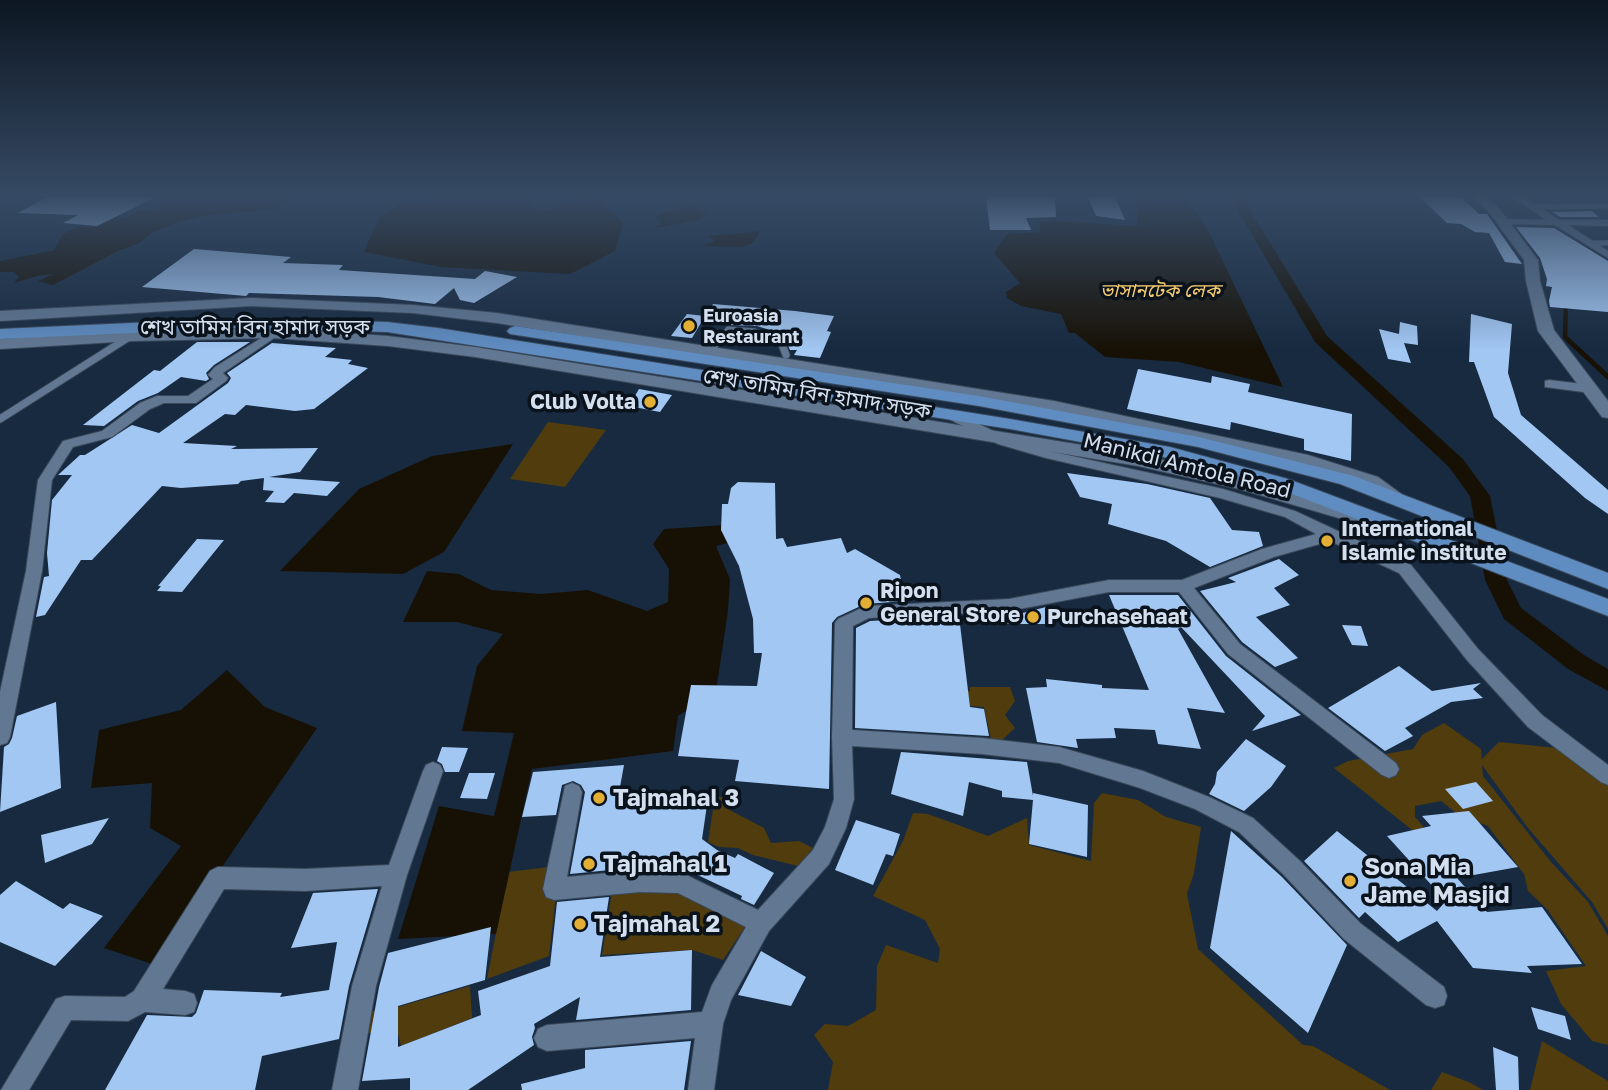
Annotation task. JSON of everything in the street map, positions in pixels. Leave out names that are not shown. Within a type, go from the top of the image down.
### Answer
[{"type":"main road","points":[[1522,248],[1531,260],[1533,281],[1546,331],[1608,413]]},
{"type":"main road","points":[[0,316],[251,302],[413,309],[497,318],[1067,408],[1301,459],[1371,481],[1397,498]]},
{"type":"main road","name":"শেখ তামিম বিন হামাদ সড়ক","points":[[0,323],[195,311],[314,311],[444,321],[738,363],[1088,421],[1199,442],[1288,463],[1397,498],[1603,579]]},
{"type":"main road","name":"শেখ তামিম বিন হামাদ সড়ক","points":[[0,334],[302,323],[438,333],[952,415],[1170,453],[1229,467],[1384,521],[1601,605]]},
{"type":"main road","points":[[0,344],[135,331],[273,333],[388,341],[475,352],[1151,463],[1384,521]]},
{"type":"street","points":[[0,737],[34,570],[45,480],[68,444],[107,433],[145,406],[162,399],[191,400],[222,378],[214,375],[280,328],[302,323]]},
{"type":"street","points":[[1549,384],[1591,389]]},
{"type":"street","name":"Manikdi Amtola Road","points":[[952,415],[994,436],[1046,454],[1223,494],[1290,514],[1405,569],[1472,654],[1535,720],[1608,776]]},
{"type":"street","points":[[701,1090],[710,1024],[721,994],[761,923],[821,857],[835,828],[844,799],[844,623],[866,612],[1009,605],[1109,586],[1183,586],[1268,553],[1331,535]]},
{"type":"street","points":[[1183,586],[1234,649],[1389,769]]},
{"type":"street","points":[[842,737],[982,746],[1059,755],[1143,780],[1202,803],[1246,825],[1292,868],[1352,931],[1436,996]]},
{"type":"street","points":[[345,1090],[364,986],[396,875],[433,771]]},
{"type":"street","points":[[572,792],[554,890],[640,881],[680,883],[761,923]]},
{"type":"street","points":[[15,1090],[65,1008],[128,1009],[143,1000],[218,878],[305,880],[396,875]]},
{"type":"street","points":[[143,1000],[185,1003]]},
{"type":"street","points":[[547,1038],[710,1024]]},
{"type":"lane","points":[[715,345],[728,329],[755,331],[780,339],[786,355]]},
{"type":"lane","points":[[0,419],[135,331]]},
{"type":"shaded area","points":[[548,422],[606,430],[565,487],[510,479]]},
{"type":"shaded area","points":[[970,687],[1010,687],[1015,701],[1005,715],[1015,728],[1001,741],[991,739],[984,707],[957,705],[954,692],[970,691]]},
{"type":"shaded area","points":[[1444,723],[1481,749],[1482,759],[1499,742],[1556,748],[1608,785],[1608,929],[1592,902],[1528,828],[1482,765],[1483,776],[1551,862],[1588,902],[1608,936],[1608,1045],[1592,1041],[1561,1004],[1546,971],[1586,966],[1547,909],[1528,891],[1524,874],[1488,826],[1460,816],[1441,801],[1415,806],[1415,817],[1423,826],[1421,837],[1334,768],[1348,761],[1413,749],[1422,735]]},
{"type":"shaded area","points":[[1102,793],[1138,800],[1166,817],[1201,827],[1194,873],[1187,894],[1198,949],[1303,1045],[1313,1046],[1390,1090],[828,1090],[833,1062],[814,1035],[825,1024],[848,1026],[876,1010],[877,966],[886,945],[938,963],[940,949],[925,920],[873,896],[903,841],[913,813],[928,814],[988,836],[1027,818],[1029,845],[1091,861],[1094,803]]},
{"type":"shaded area","points":[[715,796],[726,798],[726,808],[764,828],[771,843],[799,841],[813,848],[798,866],[708,842]]},
{"type":"shaded area","points":[[549,867],[544,896],[556,895],[549,956],[487,979],[508,872]]},
{"type":"shaded area","points":[[681,890],[749,921],[723,960],[692,950],[602,955],[612,892]]},
{"type":"shaded area","points":[[470,986],[472,1018],[401,1046],[397,1030],[361,1034],[371,1011],[384,1011]]},
{"type":"shaded area","points":[[1542,1041],[1608,1081],[1608,1090],[1530,1090]]},
{"type":"shaded area","points":[[1442,1072],[1471,1083],[1483,1090],[1431,1090]]},
{"type":"water","points":[[127,248],[53,285],[38,281],[54,274],[14,283],[19,277],[14,272],[0,272],[0,261],[54,250]]},
{"type":"water","points":[[366,248],[616,248],[615,251],[570,274],[441,267],[364,252]]},
{"type":"water","name":"ভাসানটেক লেক","points":[[998,248],[1216,248],[1283,387],[1179,362],[1105,357],[1075,333],[1069,333],[1061,314],[1021,306],[1007,298],[1006,292],[1020,283],[994,253]]},
{"type":"water","points":[[513,444],[444,552],[403,574],[280,571],[359,489],[432,456]]},
{"type":"water","points":[[740,524],[743,539],[716,546],[730,579],[716,691],[678,716],[673,751],[532,769],[496,934],[398,939],[439,806],[494,816],[514,733],[462,731],[477,666],[503,634],[457,622],[403,622],[427,571],[459,574],[491,590],[541,594],[588,590],[647,611],[668,602],[669,569],[653,544],[664,529]]},
{"type":"water","points":[[227,670],[265,707],[317,728],[155,965],[104,948],[181,846],[150,828],[152,783],[91,788],[99,730],[181,710]]},
{"type":"building","points":[[1497,248],[1511,248],[1522,264],[1505,262]]},
{"type":"building","points":[[1532,248],[1587,248],[1608,261],[1608,312],[1550,307],[1552,287],[1546,286],[1547,279],[1540,258]]},
{"type":"building","points":[[194,249],[291,257],[283,263],[343,265],[339,270],[475,279],[485,271],[517,277],[474,303],[460,300],[454,288],[435,304],[378,297],[249,293],[246,296],[142,287]]},
{"type":"building","points":[[713,304],[834,316],[827,331],[831,332],[820,358],[794,355],[797,350],[790,350],[783,334],[757,326],[701,324]]},
{"type":"building","name":"Euroasia Restaurant","points":[[687,314],[705,316],[692,338],[671,336]]},
{"type":"building","points":[[1471,314],[1512,324],[1508,373],[1521,415],[1608,490],[1608,514],[1585,498],[1494,417],[1474,362],[1469,362]]},
{"type":"building","points":[[1400,322],[1417,326],[1418,345],[1404,343],[1411,363],[1388,359],[1379,329],[1399,334]]},
{"type":"building","points":[[197,342],[250,342],[214,365],[206,373],[209,379],[206,381],[181,377],[158,393],[138,401],[104,426],[83,425],[154,370],[160,371]]},
{"type":"building","points":[[272,343],[336,348],[325,357],[352,360],[348,364],[368,368],[314,409],[295,411],[246,405],[235,415],[225,414],[183,443],[237,446],[231,449],[318,448],[300,472],[269,477],[340,482],[327,496],[294,493],[284,503],[265,502],[274,491],[263,490],[264,478],[241,481],[238,484],[181,488],[162,486],[92,560],[81,560],[45,615],[36,617],[44,577],[49,576],[47,553],[52,500],[72,475],[58,475],[80,455],[85,455],[132,425],[159,433],[228,383],[231,378],[227,373]]},
{"type":"building","points":[[1138,369],[1211,383],[1212,376],[1250,384],[1248,392],[1352,414],[1351,461],[1304,450],[1304,439],[1231,422],[1230,430],[1127,409]]},
{"type":"building","name":"Club Volta","points":[[639,389],[672,395],[660,412],[629,406]]},
{"type":"building","points":[[1067,473],[1147,484],[1210,498],[1232,530],[1259,532],[1263,546],[1210,567],[1166,541],[1108,524],[1112,504],[1080,497]]},
{"type":"building","points":[[738,482],[775,483],[776,539],[783,538],[787,547],[841,538],[847,553],[855,549],[900,575],[905,601],[865,604],[837,617],[832,623],[829,789],[735,781],[739,760],[678,756],[691,685],[757,686],[762,653],[754,653],[753,619],[739,566],[721,530],[722,504],[728,504],[731,488]]},
{"type":"building","points":[[197,539],[224,540],[182,592],[157,591],[161,586],[158,586]]},
{"type":"building","points":[[1279,559],[1299,575],[1274,588],[1290,605],[1256,617],[1298,658],[1275,667],[1242,642],[1200,591],[1236,582],[1228,578]]},
{"type":"building","points":[[1109,595],[1178,595],[1226,656],[1301,715],[1252,731],[1265,716],[1181,627],[1178,629],[1225,713],[1187,708],[1201,749],[1158,744],[1155,730],[1114,728],[1116,738],[1076,739],[1078,748],[1037,742],[1026,688],[1047,687],[1046,679],[1102,685],[1102,688],[1149,690]]},
{"type":"building","name":"Purchasehaat","points":[[1046,607],[1051,624],[999,624],[999,619]]},
{"type":"building","points":[[959,616],[970,707],[984,709],[989,736],[855,728],[856,628],[870,621]]},
{"type":"building","points":[[1342,625],[1361,626],[1368,646],[1352,645]]},
{"type":"building","points":[[1399,666],[1432,691],[1481,683],[1473,689],[1483,698],[1451,702],[1405,728],[1413,736],[1385,751],[1328,708]]},
{"type":"building","points":[[56,702],[61,788],[0,812],[4,747],[12,738],[17,716]]},
{"type":"building","points":[[1246,739],[1286,766],[1271,787],[1244,811],[1209,794],[1215,784],[1217,772]]},
{"type":"building","points":[[442,747],[468,748],[459,772],[445,772],[442,764],[437,761]]},
{"type":"building","points":[[901,752],[1027,762],[1033,796],[1033,793],[1088,805],[1087,857],[1029,844],[1033,800],[1002,797],[1002,791],[969,782],[963,816],[891,794]]},
{"type":"building","points":[[624,765],[618,798],[666,798],[707,805],[702,839],[717,850],[735,858],[738,854],[774,873],[754,905],[741,899],[742,896],[685,869],[640,867],[570,874],[585,792],[581,785],[573,781],[562,785],[556,815],[522,817],[533,772]]},
{"type":"building","points":[[469,773],[495,773],[487,799],[460,798]]},
{"type":"building","points":[[1476,782],[1493,801],[1463,809],[1445,789]]},
{"type":"building","points":[[1469,811],[1518,867],[1457,878],[1487,912],[1542,907],[1582,964],[1527,966],[1532,973],[1473,968],[1437,921],[1398,942],[1365,912],[1359,918],[1304,861],[1337,831],[1437,911],[1446,901],[1387,836],[1431,826],[1422,816]]},
{"type":"building","points":[[109,818],[92,844],[45,863],[41,835]]},
{"type":"building","points":[[856,820],[900,834],[893,856],[886,854],[873,885],[835,870]]},
{"type":"building","points":[[1231,831],[1282,877],[1347,945],[1308,1033],[1210,948]]},
{"type":"building","points":[[16,881],[63,909],[70,903],[103,916],[55,966],[0,942],[0,895]]},
{"type":"building","points":[[378,889],[349,986],[339,1039],[262,1056],[255,1090],[105,1090],[147,1015],[192,1017],[204,990],[282,993],[280,997],[329,990],[337,942],[291,948],[313,893]]},
{"type":"building","points":[[609,897],[600,957],[692,950],[691,1010],[576,1020],[580,997],[534,1024],[534,1045],[468,1090],[410,1090],[410,1078],[362,1081],[388,953],[491,927],[485,980],[398,1006],[398,1047],[481,1015],[478,991],[550,966],[557,902]]},
{"type":"building","points":[[761,951],[806,977],[791,1006],[738,995]]},
{"type":"building","points":[[1531,1007],[1565,1016],[1571,1040],[1538,1029]]},
{"type":"building","points":[[691,1041],[684,1090],[522,1090],[521,1084],[585,1068],[585,1050]]},
{"type":"building","points":[[1493,1047],[1518,1057],[1519,1090],[1496,1090]]},
{"type":"waterway","points":[[1266,248],[1321,339],[1456,463],[1480,496],[1496,580],[1512,613],[1576,662],[1608,681]]},
{"type":"waterway","points":[[1566,301],[1567,339]]},
{"type":"waterway","points":[[1567,339],[1608,377]]},
{"type":"place","name":"Euroasia Restaurant","points":[[689,326]]},
{"type":"place","name":"Club Volta","points":[[650,402]]},
{"type":"place","name":"International Islamic institute","points":[[1327,541]]},
{"type":"place","name":"Ripon General Store","points":[[866,603]]},
{"type":"place","name":"Purchasehaat","points":[[1033,617]]},
{"type":"place","name":"Tajmahal 3","points":[[599,798]]},
{"type":"place","name":"Tajmahal 1","points":[[589,864]]},
{"type":"place","name":"Sona Mia Jame Masjid","points":[[1350,881]]},
{"type":"place","name":"Tajmahal 2","points":[[580,924]]}]
